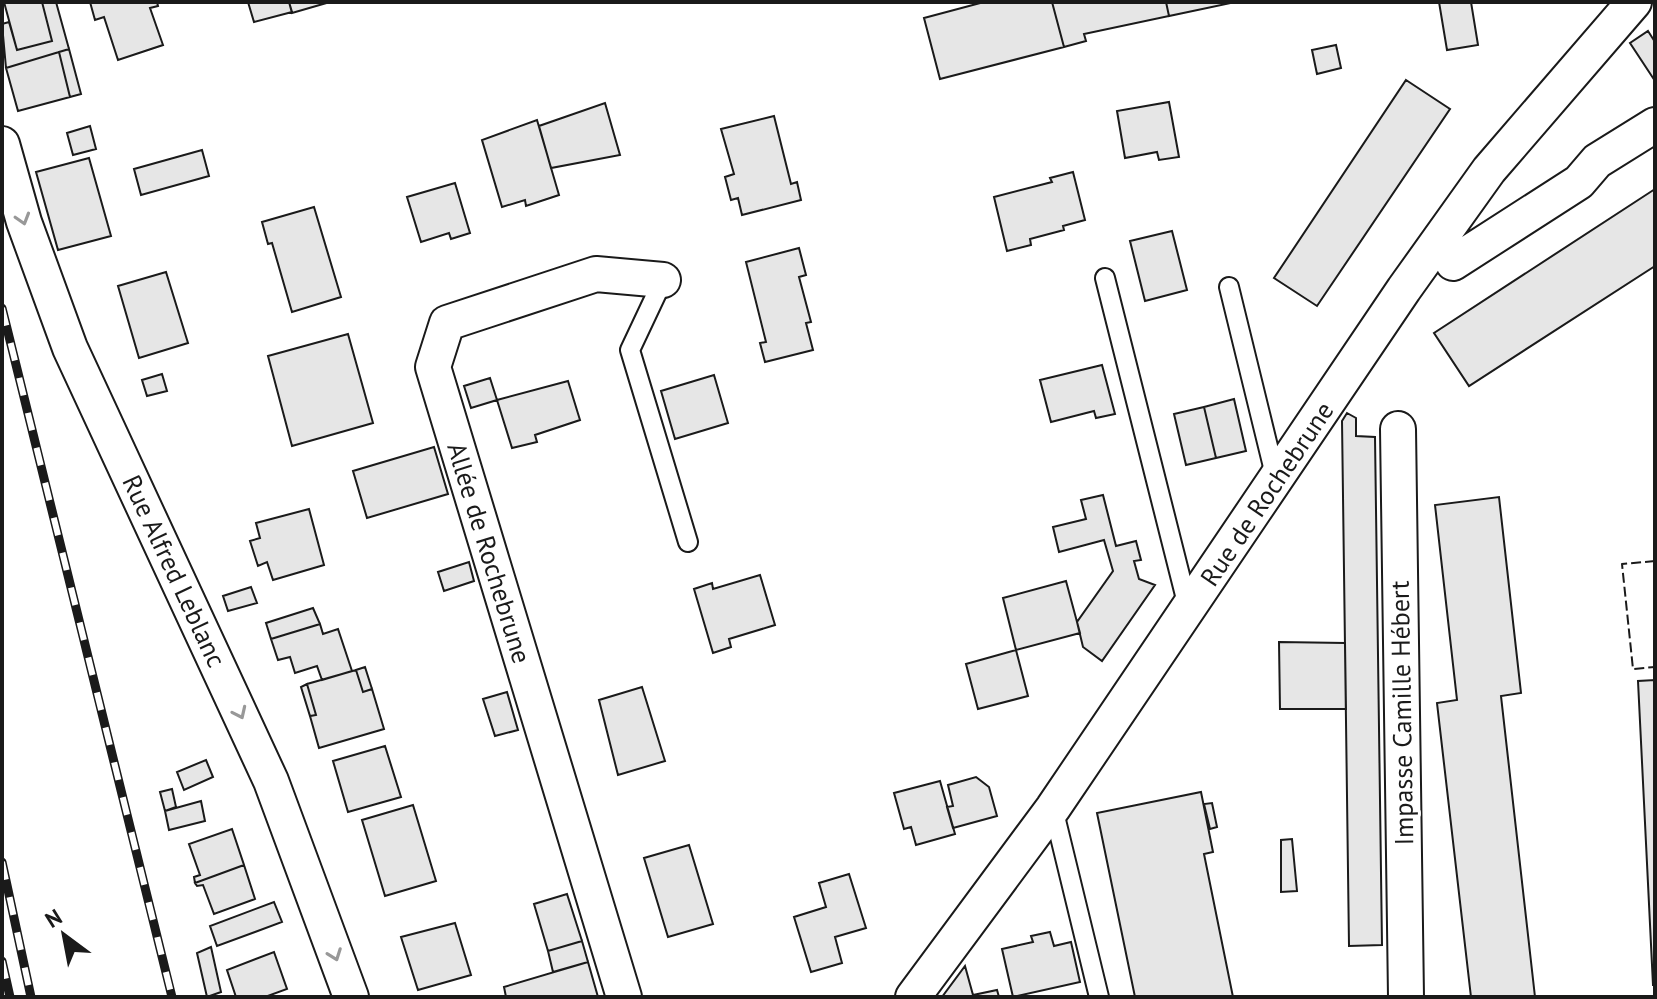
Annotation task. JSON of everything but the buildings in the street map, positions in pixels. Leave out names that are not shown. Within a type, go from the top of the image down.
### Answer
[{"type":"street","name":"Rue de Rochebrune","points":[[913,997],[1053,808],[1404,289],[1489,170],[1634,2]]},
{"type":"street","points":[[1453,263],[1579,182],[1597,161],[1655,125]]},
{"type":"street","name":"Rue Alfred Leblanc","points":[[2,144],[24,222],[70,348],[271,781],[351,997]]},
{"type":"street","name":"Allée de Rochebrune","points":[[624,997],[433,367],[447,323],[596,274],[663,280]]},
{"type":"street","name":"Impasse Camille Hébert","points":[[1398,429],[1406,997]]},
{"type":"lane","points":[[1105,278],[1188,610]]},
{"type":"lane","points":[[663,280],[630,350],[688,542]]},
{"type":"lane","points":[[1229,287],[1276,481]]},
{"type":"lane","points":[[1053,808],[1099,997]]},
{"type":"railway","points":[[2,308],[172,997]]},
{"type":"railway","points":[[2,862],[31,997]]},
{"type":"railway","points":[[2,961],[10,997]]},
{"type":"fence","points":[[1655,561],[1622,564],[1633,669],[1655,667]]}]
